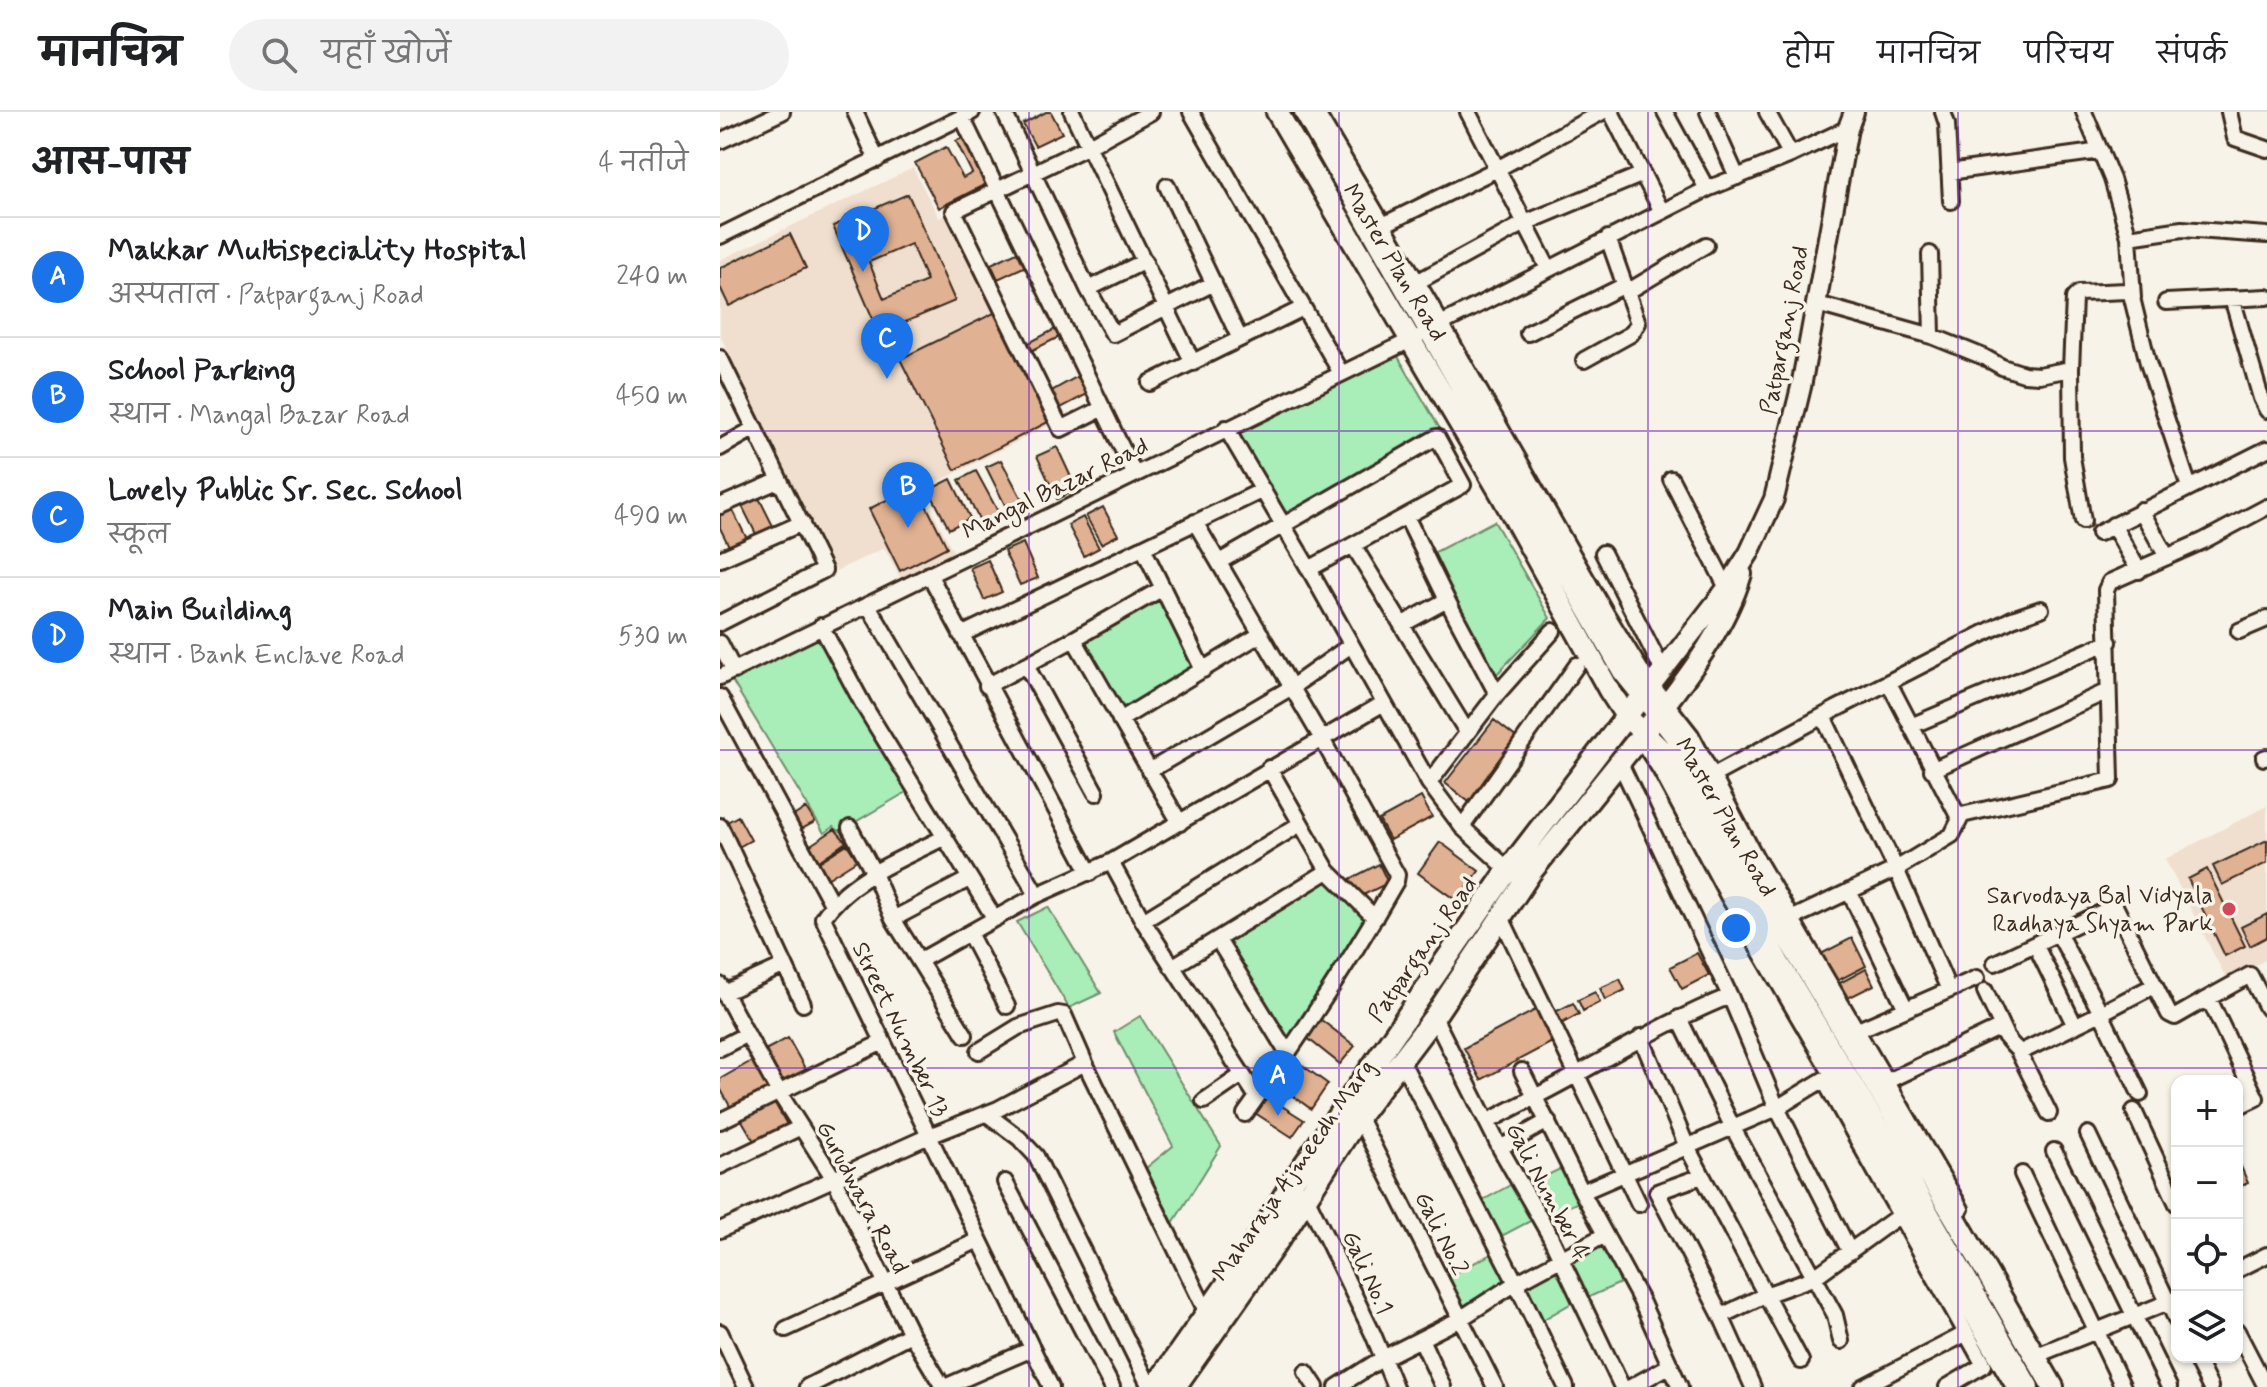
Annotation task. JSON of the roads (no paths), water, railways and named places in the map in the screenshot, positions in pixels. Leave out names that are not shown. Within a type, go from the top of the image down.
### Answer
[{"type":"main road","name":"Master Plan Road","points":[[1277,112],[1501,494],[1609,690],[1643,736],[1661,750],[1785,975],[1914,1188],[2028,1387]]},
{"type":"main road","name":"Master Plan Road","points":[[1305,112],[1436,327],[1623,671],[1652,684],[1677,738],[1771,910],[2053,1387]]},
{"type":"main road","name":"Patparganj Road","points":[[1152,1387],[1248,1254],[1295,1178],[1354,1108],[1626,716],[1652,684]]},
{"type":"main road","name":"Maharaja Ajmeedh Marg","points":[[1175,1387],[1307,1196],[1354,1108],[1401,1060],[1434,1017],[1501,917],[1516,876],[1620,763],[1662,709]]},
{"type":"street","points":[[720,141],[782,112]]},
{"type":"street","points":[[855,112],[877,160]]},
{"type":"street","points":[[1004,112],[1088,289],[1113,334],[1214,283]]},
{"type":"street","points":[[1072,112],[1193,363]]},
{"type":"street","points":[[1103,408],[1061,429],[954,211],[1089,146],[1151,112]]},
{"type":"street","points":[[1191,112],[1341,373]]},
{"type":"street","points":[[1316,112],[1417,282],[1436,327]]},
{"type":"street","points":[[1468,112],[1548,268]]},
{"type":"street","points":[[1383,225],[1497,169],[1602,112]]},
{"type":"street","points":[[1611,112],[1662,212]]},
{"type":"street","points":[[1665,112],[1707,189]]},
{"type":"street","points":[[1708,112],[1737,177]]},
{"type":"street","points":[[1767,112],[1791,155]]},
{"type":"street","points":[[1943,112],[1947,124],[1951,201]]},
{"type":"street","points":[[2084,112],[2112,179],[2129,237],[2133,298],[2148,363],[2189,487]]},
{"type":"street","points":[[2229,112],[2235,138],[2267,149]]},
{"type":"street","points":[[720,236],[967,114],[997,190],[1134,473]]},
{"type":"street","name":"Mangal Bazar Road","points":[[727,674],[1410,340],[1707,189],[1791,155],[1851,120]]},
{"type":"street","name":"Patparganj Road","points":[[1662,709],[1729,611],[1749,553],[1774,499],[1817,304],[1851,120]]},
{"type":"street","points":[[1949,172],[2101,151]]},
{"type":"street","points":[[1417,282],[1525,223],[1643,174]]},
{"type":"street","points":[[1167,186],[1240,339]]},
{"type":"street","points":[[2129,237],[2182,229],[2267,235]]},
{"type":"street","points":[[1584,360],[1636,330],[1637,319],[1608,238]]},
{"type":"street","points":[[1528,333],[1626,289],[1706,245]]},
{"type":"street","points":[[1930,254],[1932,336]]},
{"type":"street","points":[[1088,289],[1145,261]]},
{"type":"street","points":[[2083,521],[2072,457],[2071,369],[2076,295],[2127,291],[2133,298]]},
{"type":"street","points":[[2166,302],[2267,297]]},
{"type":"street","points":[[2232,298],[2267,410]]},
{"type":"street","points":[[1817,304],[1932,336],[2024,374],[2039,375],[2071,369]]},
{"type":"street","points":[[1150,383],[1303,308]]},
{"type":"street","points":[[720,358],[727,388],[755,428],[824,570],[720,623]]},
{"type":"street","points":[[720,448],[755,428]]},
{"type":"street","points":[[1226,428],[1429,783],[1462,827],[1516,876]]},
{"type":"street","points":[[1219,562],[1437,437],[1463,485],[1309,569]]},
{"type":"street","points":[[2099,533],[2267,449]]},
{"type":"street","points":[[1671,479],[1727,588]]},
{"type":"street","points":[[720,506],[780,480]]},
{"type":"street","points":[[961,635],[1263,490]]},
{"type":"street","points":[[1959,818],[2111,780],[2107,587],[2110,582],[2203,541],[2267,507]]},
{"type":"street","points":[[2141,510],[2167,557]]},
{"type":"street","points":[[1406,516],[1497,694]]},
{"type":"street","points":[[1195,522],[1322,739],[1397,875],[1375,918],[1288,1054],[1245,1114]]},
{"type":"street","points":[[720,559],[802,523]]},
{"type":"street","points":[[2113,525],[2139,571]]},
{"type":"street","points":[[1353,545],[1467,732]]},
{"type":"street","points":[[1143,548],[1203,670]]},
{"type":"street","points":[[1603,553],[1652,684]]},
{"type":"street","name":"Patparganj Road","points":[[1652,684],[1727,588],[1749,553]]},
{"type":"street","points":[[929,574],[1090,873]]},
{"type":"street","points":[[987,686],[1163,588]]},
{"type":"street","points":[[1403,624],[1447,600]]},
{"type":"street","points":[[868,605],[1037,895]]},
{"type":"street","points":[[1712,776],[2012,619],[2041,609]]},
{"type":"street","points":[[2239,631],[2267,619]]},
{"type":"street","points":[[821,626],[864,706],[995,919]]},
{"type":"street","points":[[1429,783],[1497,694],[1553,631]]},
{"type":"street","points":[[1120,720],[1261,634]]},
{"type":"street","points":[[1074,639],[1180,823]]},
{"type":"street","points":[[1911,726],[2109,642]]},
{"type":"street","points":[[720,643],[727,674]]},
{"type":"street","points":[[1149,771],[1292,687],[1351,645]]},
{"type":"street","points":[[1026,665],[1096,793]]},
{"type":"street","points":[[1462,827],[1577,665]]},
{"type":"street","points":[[1791,919],[1896,869],[1952,835],[1959,824],[1959,818],[1889,683]]},
{"type":"street","points":[[1932,770],[2108,691]]},
{"type":"street","name":"Street Number 13","points":[[720,697],[832,904],[823,918],[1051,1387]]},
{"type":"street","points":[[919,961],[1037,895],[1111,862],[1384,703]]},
{"type":"street","points":[[1662,709],[1691,735],[1791,919],[2062,1387]]},
{"type":"street","points":[[1823,716],[1896,869],[1949,990]]},
{"type":"street","points":[[1643,736],[1984,1365],[1947,1387]]},
{"type":"street","points":[[1620,763],[1730,996],[1777,1108],[1850,1252]]},
{"type":"street","points":[[1269,768],[1328,871],[1375,918]]},
{"type":"street","points":[[1143,921],[1300,824]]},
{"type":"street","points":[[720,826],[803,1004]]},
{"type":"street","points":[[850,828],[874,873],[893,919],[965,1035]]},
{"type":"street","points":[[832,904],[874,873],[943,838]]},
{"type":"street","points":[[1111,862],[1143,921],[1257,1097]]},
{"type":"street","points":[[1172,967],[1328,871]]},
{"type":"street","points":[[893,919],[969,879]]},
{"type":"street","points":[[1849,891],[1906,1009]]},
{"type":"street","points":[[1995,963],[2115,906],[2172,1016],[2183,1013],[2250,975],[2267,1008]]},
{"type":"street","points":[[1501,917],[1639,1204]]},
{"type":"street","points":[[969,933],[1007,1006]]},
{"type":"street","points":[[2058,933],[2140,1094]]},
{"type":"street","points":[[1218,940],[1288,1054]]},
{"type":"street","points":[[2035,944],[2075,1026]]},
{"type":"street","points":[[722,989],[785,965]]},
{"type":"street","points":[[1856,1031],[1949,990],[1981,984],[2049,1113]]},
{"type":"street","points":[[2018,1051],[2024,1051],[2155,985]]},
{"type":"street","name":"Gurudwara Road","points":[[722,989],[778,1091],[834,1179],[884,1283],[944,1387]]},
{"type":"street","points":[[1487,1122],[1641,1037],[1730,996]]},
{"type":"street","points":[[2203,1001],[2212,1005],[2256,1098],[2243,1104]]},
{"type":"street","points":[[979,1051],[1018,1027],[1062,1013],[1068,1019],[1085,1063],[1207,1313]]},
{"type":"street","name":"Gali Number 4","points":[[1434,1017],[1560,1258],[1622,1387]]},
{"type":"street","points":[[1679,1018],[1733,1128],[1835,1315],[1841,1341]]},
{"type":"street","points":[[1886,1082],[1993,1030],[2005,1034]]},
{"type":"street","points":[[720,1048],[747,1034]]},
{"type":"street","points":[[1641,1037],[1687,1147],[1801,1361]]},
{"type":"street","points":[[720,1121],[883,1042]]},
{"type":"street","points":[[1401,1060],[1566,1387]]},
{"type":"street","points":[[720,1230],[929,1136],[987,1114],[1085,1063]]},
{"type":"street","points":[[1522,1071],[1641,1301],[1680,1387]]},
{"type":"street","points":[[1204,1101],[1242,1075]]},
{"type":"street","points":[[1582,1192],[1624,1171],[1777,1108],[1828,1077]]},
{"type":"street","points":[[1828,1077],[2014,1387]]},
{"type":"street","name":"Gali No.2","points":[[1354,1108],[1495,1387]]},
{"type":"street","points":[[2134,1111],[2171,1191]]},
{"type":"street","points":[[987,1114],[1019,1138],[1036,1156],[1152,1387]]},
{"type":"street","points":[[1500,1148],[1548,1121]]},
{"type":"street","points":[[720,1166],[801,1127]]},
{"type":"street","points":[[2088,1134],[2171,1298]]},
{"type":"street","points":[[2054,1151],[2169,1387]]},
{"type":"street","points":[[2022,1174],[2123,1387]]},
{"type":"street","points":[[1702,1176],[1657,1192],[1721,1316],[1753,1387]]},
{"type":"street","name":"Gali No.1","points":[[1295,1178],[1307,1196],[1395,1387]]},
{"type":"street","points":[[1005,1182],[1112,1387]]},
{"type":"street","points":[[1721,1316],[1765,1295],[1813,1278],[1900,1215]]},
{"type":"street","points":[[1337,1387],[1383,1358],[1460,1319],[1516,1283],[1605,1235]]},
{"type":"street","points":[[786,1329],[979,1240]]},
{"type":"street","points":[[2243,1267],[2267,1255]]},
{"type":"street","points":[[2042,1353],[2171,1300]]},
{"type":"street","points":[[720,1332],[746,1387]]},
{"type":"street","points":[[807,1387],[911,1334]]},
{"type":"street","points":[[1863,1387],[1965,1334]]},
{"type":"street","points":[[1421,1339],[1443,1387]]},
{"type":"street","points":[[2243,1343],[2266,1387]]},
{"type":"street","points":[[944,1387],[1032,1349]]},
{"type":"street","points":[[2198,1363],[2210,1387]]},
{"type":"street","points":[[1631,1387],[1669,1366]]},
{"type":"street","points":[[1306,1372],[1316,1387]]},
{"type":"place","name":"Main Building","points":[[863,272]]},
{"type":"place","name":"Lovely Public Sr. Sec. School","points":[[887,379]]},
{"type":"place","name":"School Parking","points":[[908,528]]},
{"type":"place","name":"Sarvodaya Bal Vidyala Radhaya Shyam Park","points":[[2229,909]]},
{"type":"place","name":"Makkar Multispeciality Hospital","points":[[1278,1116]]}]
